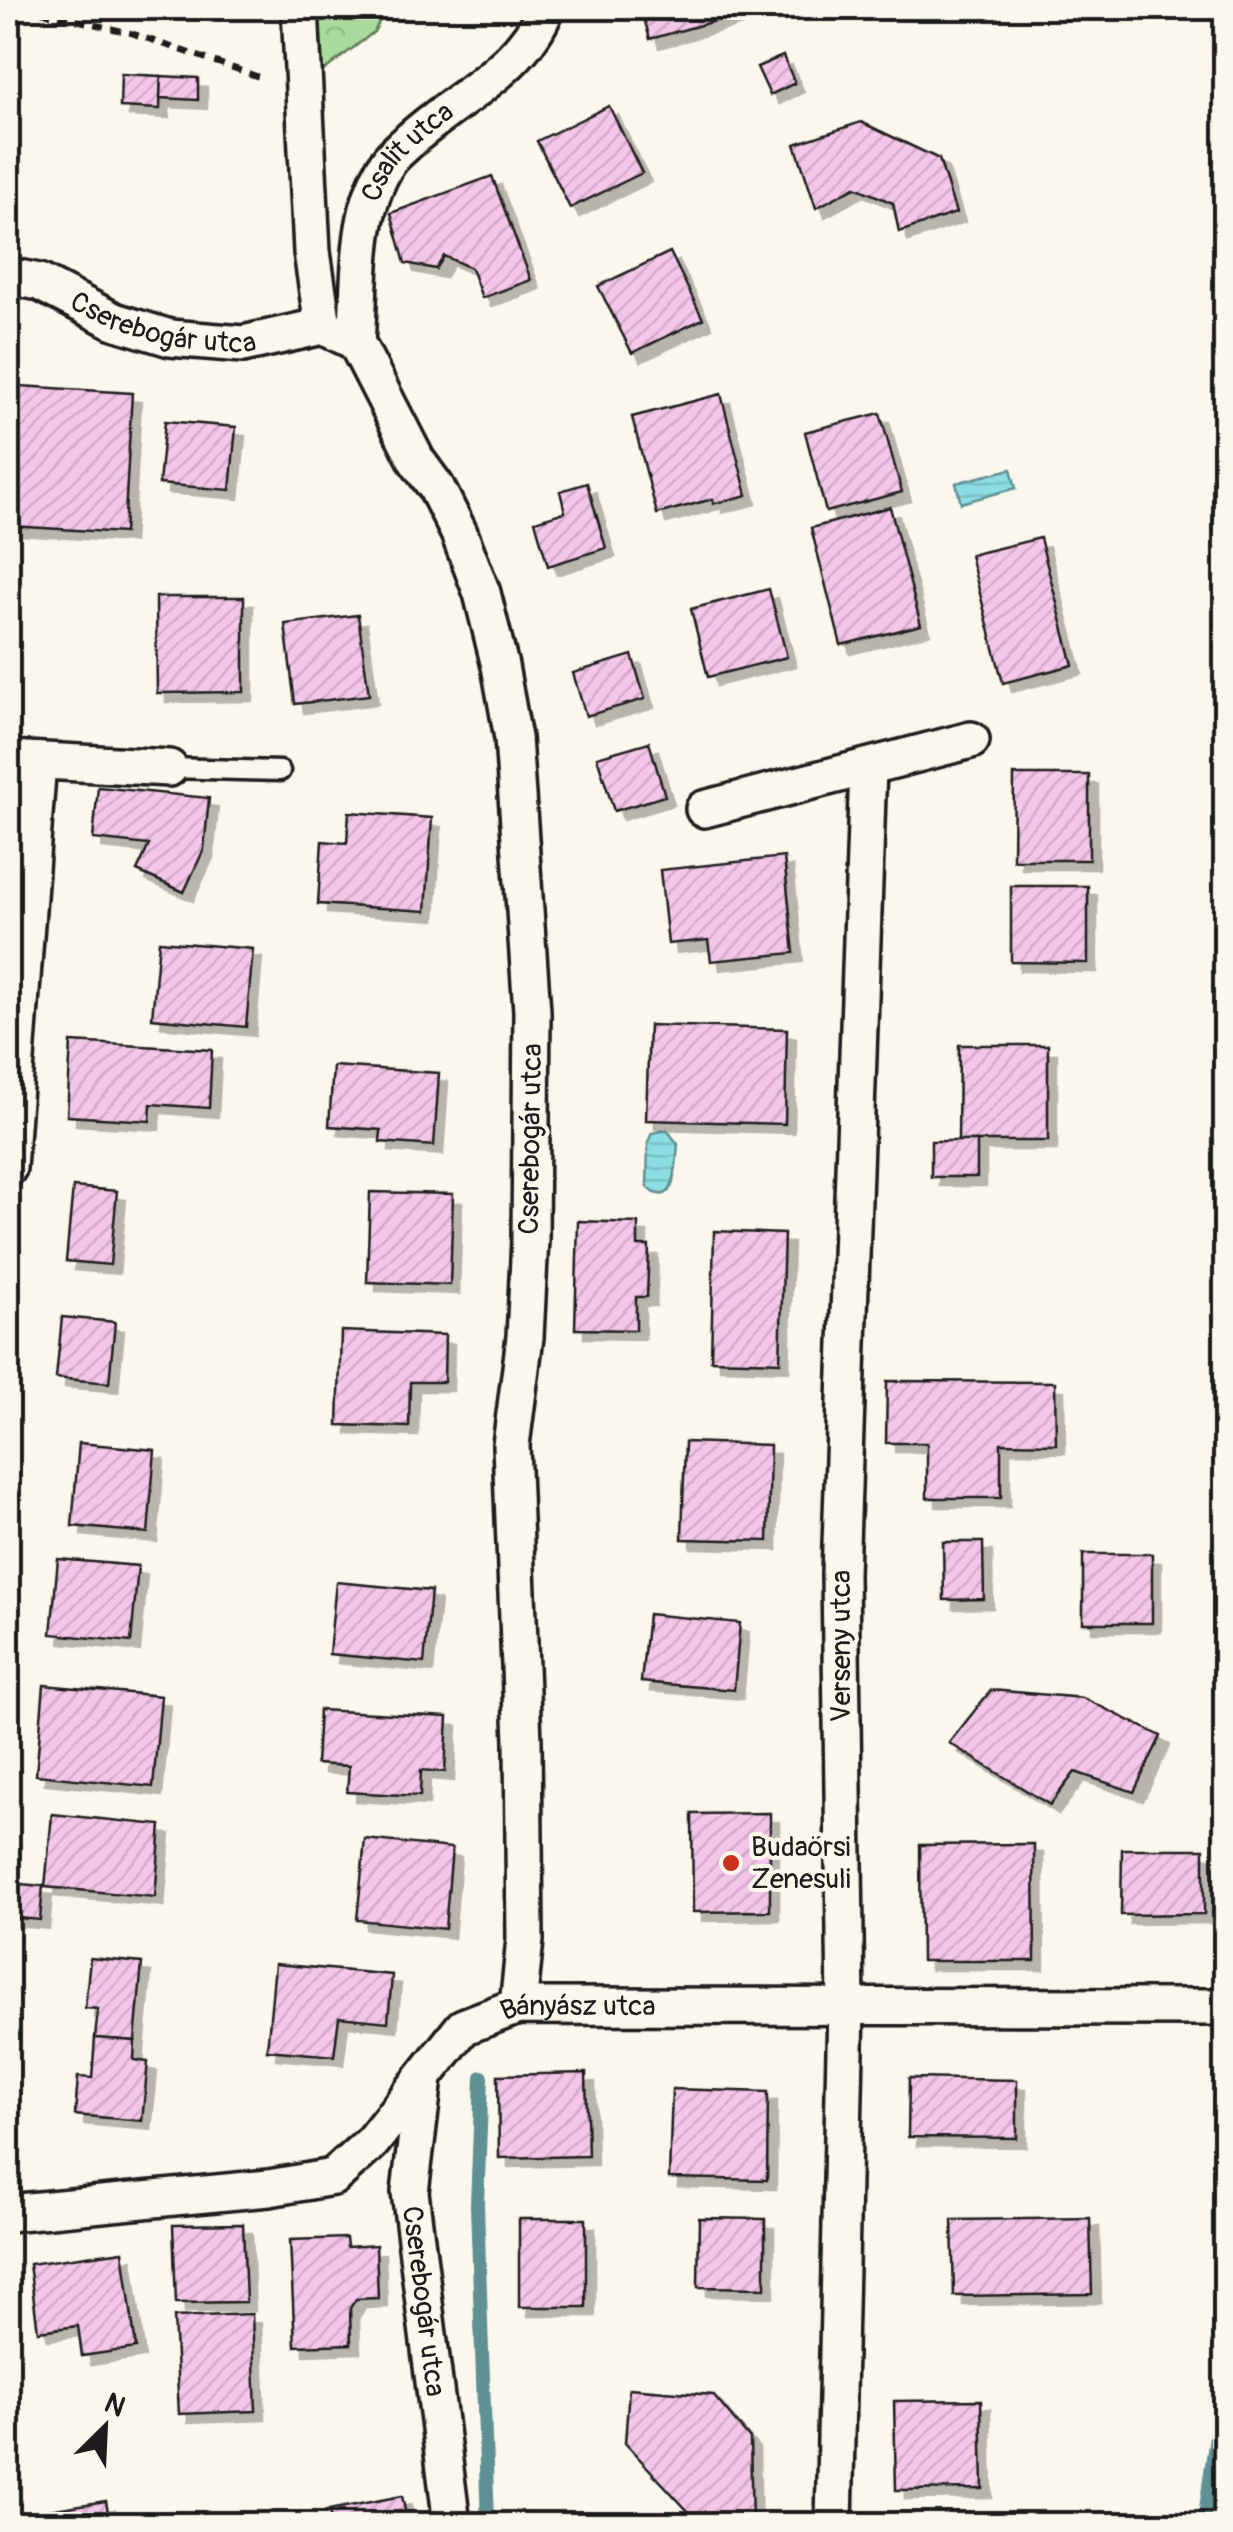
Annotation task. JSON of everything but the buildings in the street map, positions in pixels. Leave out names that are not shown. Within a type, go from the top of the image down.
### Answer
[{"type":"street","points":[[300,8],[312,252],[323,326],[356,342]]},
{"type":"street","name":"Csalit utca","points":[[356,342],[364,220],[388,161],[427,125],[516,58],[546,8]]},
{"type":"street","name":"Cserebogár utca","points":[[8,276],[39,282],[114,321],[170,338],[244,344],[323,326]]},
{"type":"street","name":"Cserebogár utca","points":[[356,342],[459,533],[482,593],[513,738],[532,1011],[533,1102],[525,1337],[511,1445],[523,1741],[524,1940],[518,2006]]},
{"type":"street","points":[[704,809],[972,740]]},
{"type":"street","points":[[8,1168],[23,760],[169,768]]},
{"type":"street","name":"Verseny utca","points":[[834,2524],[846,2008],[840,1574],[868,767]]},
{"type":"street","name":"Bányász utca","points":[[8,2213],[269,2188],[333,2177],[372,2142],[463,2027],[518,2006],[1226,2007]]},
{"type":"street","name":"Cserebogár utca","points":[[424,2078],[410,2192],[452,2524]]},
{"type":"lane","points":[[169,768],[280,771]]},
{"type":"path","points":[[24,8],[131,33],[275,82],[306,77]]},
{"type":"green space","points":[[318,8],[386,8],[374,32],[322,72]]},
{"type":"water","points":[[1011,469],[1016,488],[961,503],[956,483]]},
{"type":"water","points":[[667,1130],[678,1144],[675,1172],[669,1190],[657,1194],[647,1187],[648,1142],[652,1133]]},
{"type":"waterway","points":[[482,2077],[477,2205],[488,2524]]},
{"type":"waterway","points":[[1204,2524],[1226,2362]]},
{"type":"place","name":"Budaörsi Zenesuli","points":[[731,1863]]}]
